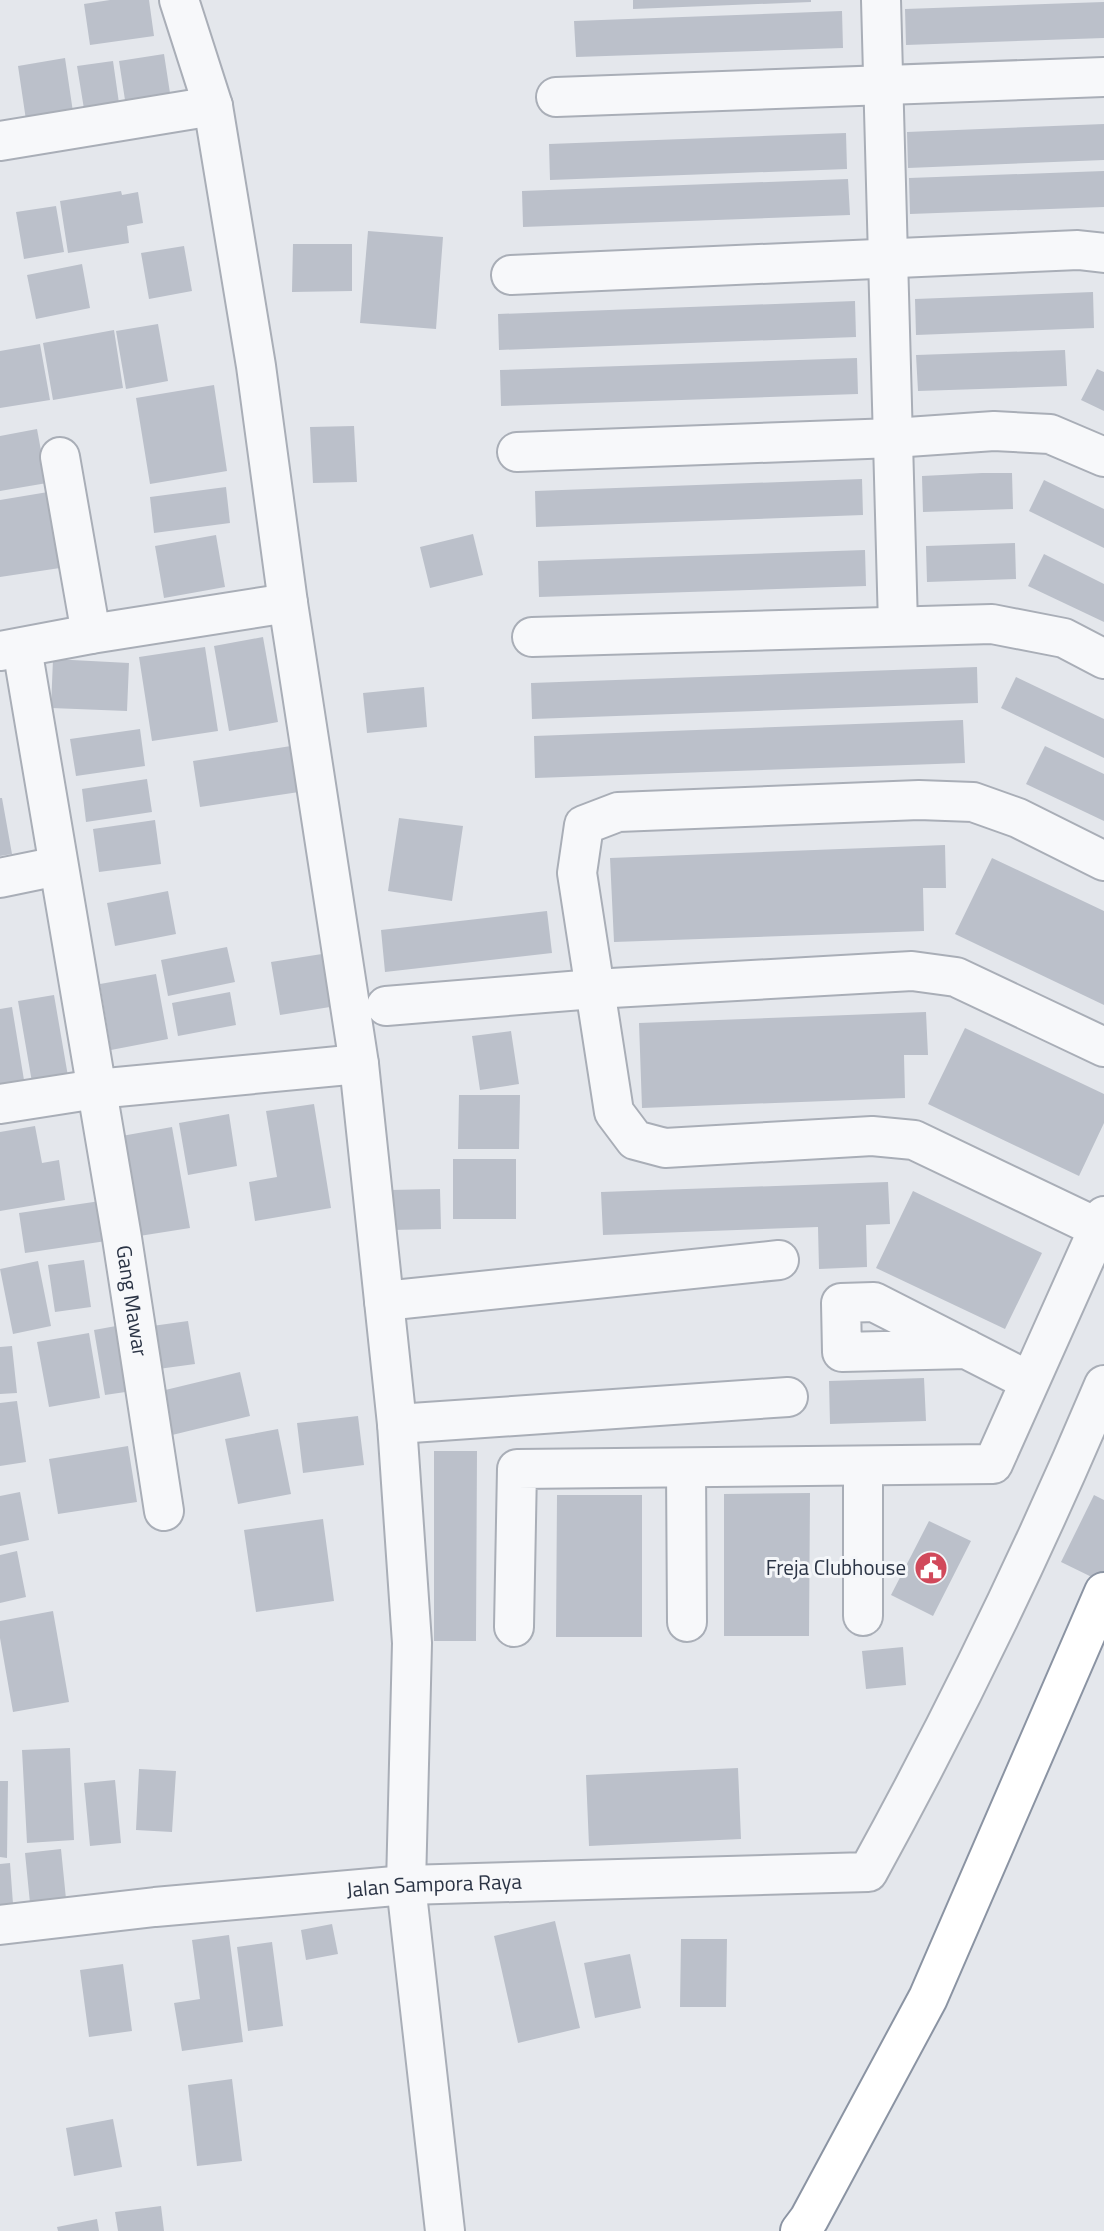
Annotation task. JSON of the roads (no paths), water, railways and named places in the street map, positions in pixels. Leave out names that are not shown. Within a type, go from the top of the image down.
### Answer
[{"type":"highway","points":[[800,2231],[809,2219],[928,1998],[1104,1592]]},
{"type":"street","points":[[179,0],[213,106],[257,366],[288,603],[359,1064],[397,1424],[412,1643],[406,1885],[445,2231]]},
{"type":"street","points":[[881,0],[898,625]]},
{"type":"street","points":[[556,97],[1104,77]]},
{"type":"street","points":[[0,141],[213,106]]},
{"type":"street","points":[[511,275],[888,257],[1078,250],[1104,253]]},
{"type":"street","points":[[517,452],[893,438],[994,431],[1050,435],[1104,457]]},
{"type":"street","points":[[60,457],[92,634]]},
{"type":"street","points":[[11,650],[92,634],[288,603]]},
{"type":"street","points":[[532,636],[992,624],[1064,638],[1104,659]]},
{"type":"street","name":"Gang Mawar","points":[[11,650],[58,866],[122,1238],[164,1511]]},
{"type":"street","points":[[514,1627],[517,1469],[993,1464],[1101,1222],[914,1140],[872,1136],[665,1148],[635,1140],[614,1112],[594,989],[577,873],[584,825],[618,812],[919,800],[973,802],[1018,818],[1104,862]]},
{"type":"street","points":[[0,878],[58,866]]},
{"type":"street","points":[[386,1006],[594,989],[912,971],[956,977],[1104,1047]]},
{"type":"street","points":[[0,1104],[96,1089],[359,1064]]},
{"type":"street","points":[[384,1301],[779,1260]]},
{"type":"street","points":[[967,1349],[1030,1381]]},
{"type":"street","name":"Jalan Sampora Raya","points":[[0,1925],[155,1907],[406,1885],[868,1872],[919,1781],[1035,1542],[1104,1385]]},
{"type":"street","points":[[397,1424],[788,1396]]},
{"type":"street","points":[[863,1466],[863,1616]]},
{"type":"street","points":[[686,1468],[687,1622]]},
{"type":"place","name":"Freja Clubhouse","points":[[931,1568]]}]
